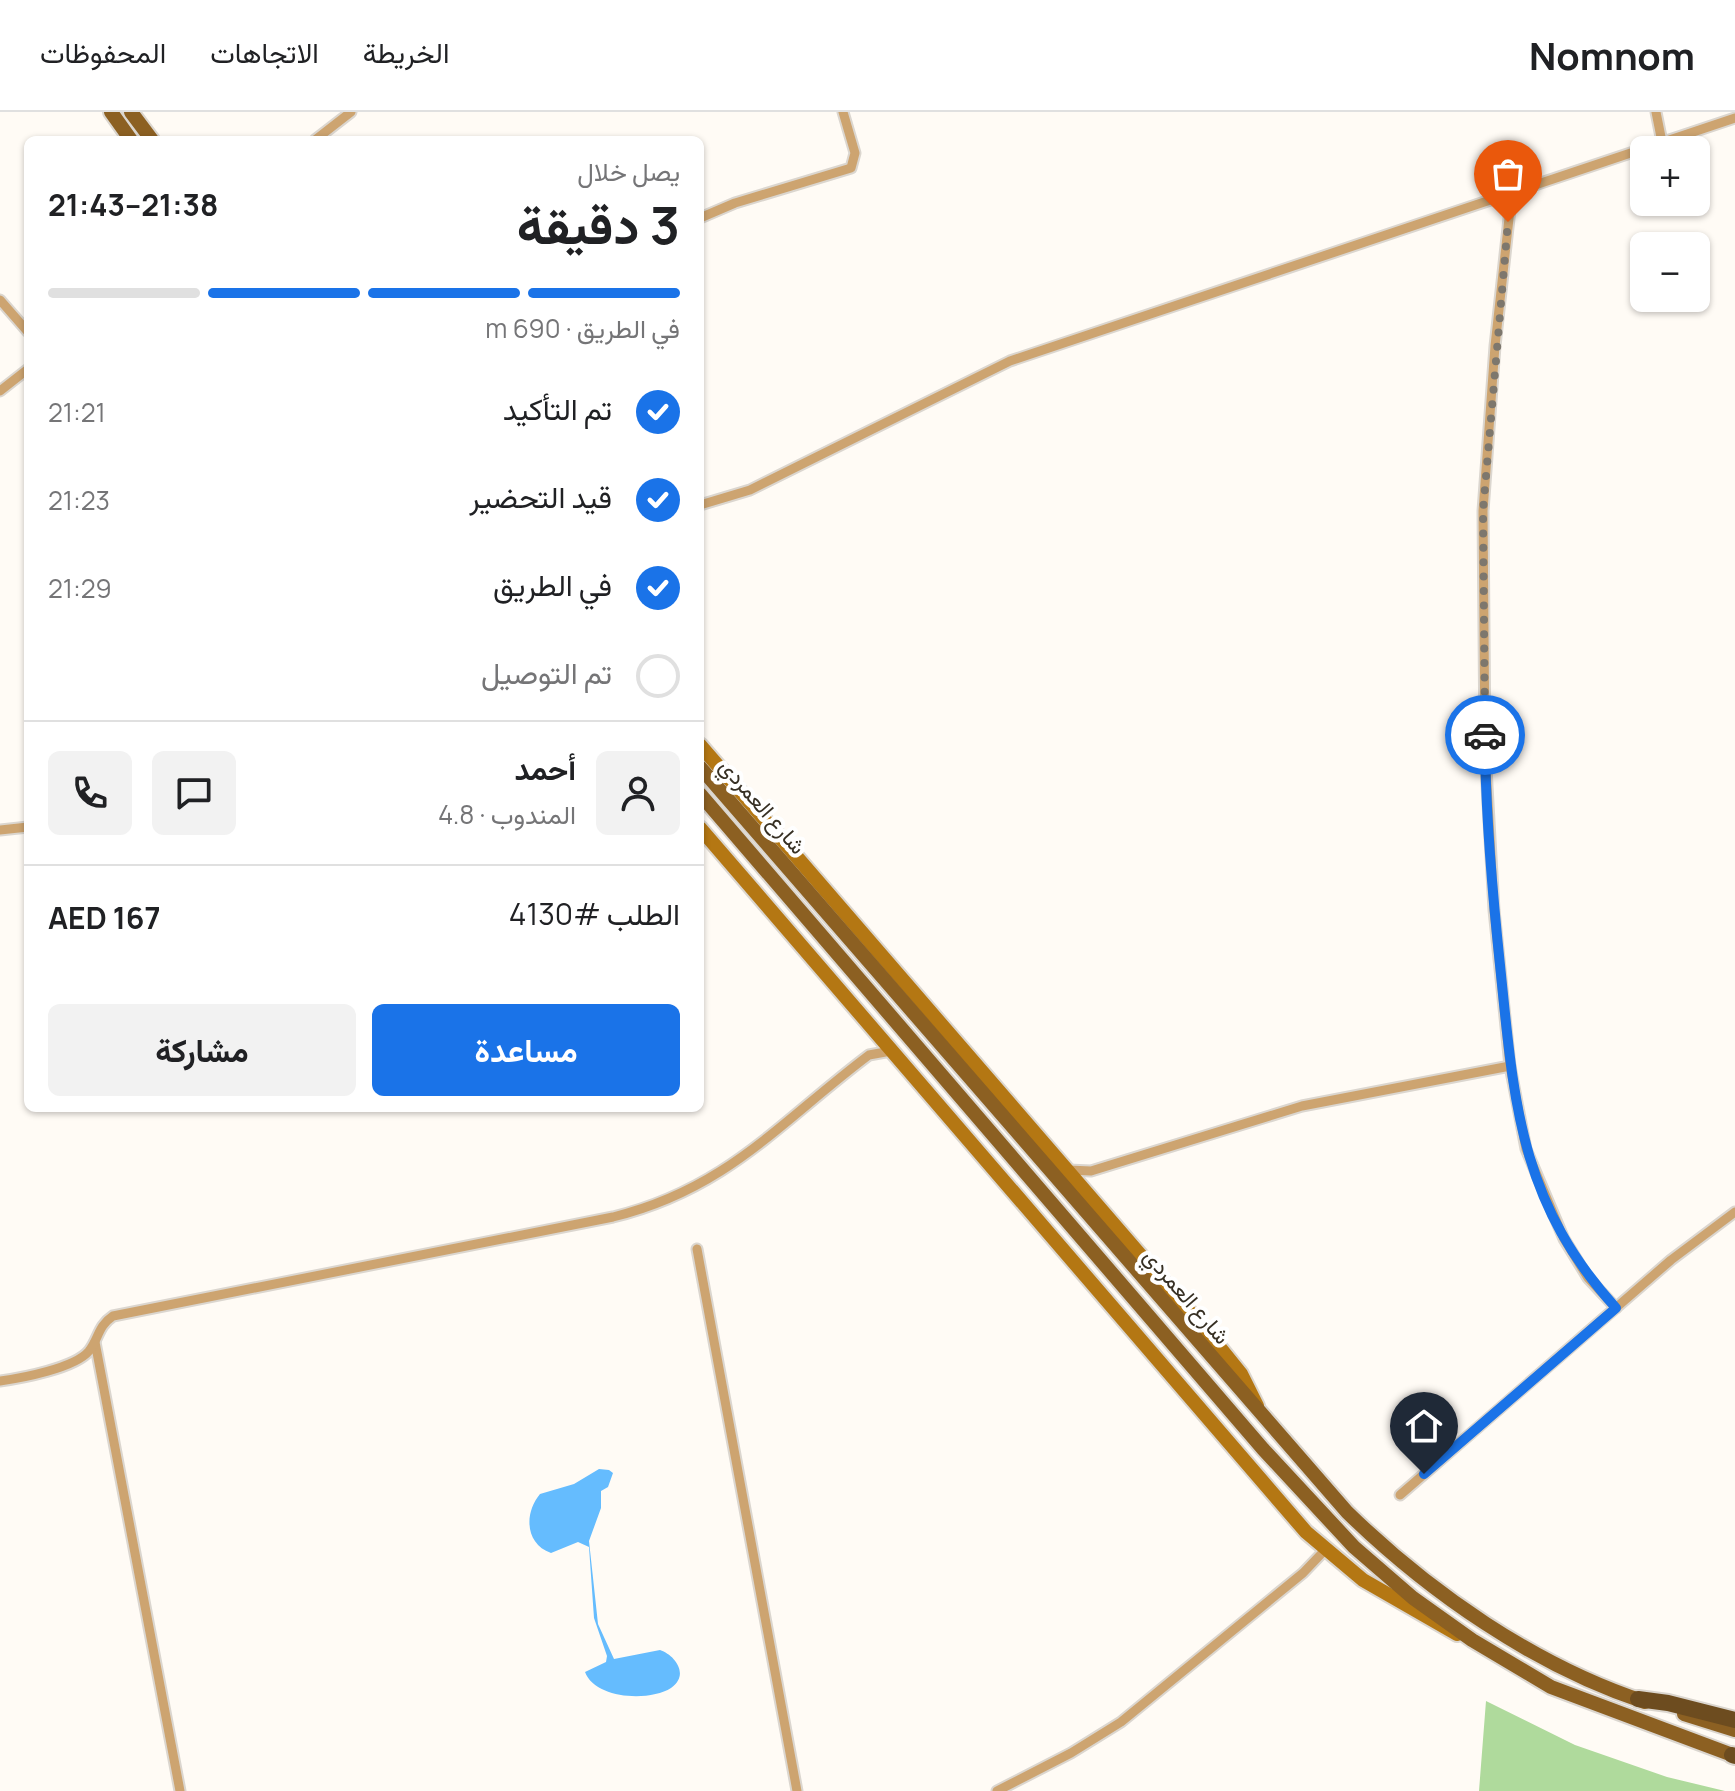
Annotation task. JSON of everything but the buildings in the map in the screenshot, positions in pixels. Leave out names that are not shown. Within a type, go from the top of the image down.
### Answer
[{"type":"highway","points":[[1638,1699],[1668,1703],[1735,1720]]},
{"type":"main road","points":[[131,112],[149,136]]},
{"type":"main road","points":[[110,115],[128,136]]},
{"type":"main road","name":"شارع العمردي","points":[[704,772],[1347,1512],[1420,1578],[1519,1643],[1638,1699],[1735,1730]]},
{"type":"main road","name":"شارع العمردي","points":[[704,799],[1320,1513],[1393,1582],[1472,1640],[1551,1687],[1734,1756]]},
{"type":"street","points":[[320,136],[351,112]]},
{"type":"street","points":[[704,216],[735,203],[851,168],[856,157],[843,112]]},
{"type":"street","points":[[1656,112],[1661,136]]},
{"type":"street","points":[[1680,136],[1735,118]]},
{"type":"street","points":[[704,504],[750,490],[1010,361],[1630,152]]},
{"type":"street","points":[[1512,191],[1493,375],[1482,550],[1490,851],[1510,1066],[1520,1131],[1541,1191],[1588,1278],[1616,1308]]},
{"type":"street","points":[[0,300],[24,327]]},
{"type":"street","points":[[0,391],[24,372]]},
{"type":"street","points":[[704,750],[1235,1365],[1259,1413]]},
{"type":"street","points":[[0,830],[24,827]]},
{"type":"street","points":[[704,833],[1245,1463],[1325,1550],[1384,1594],[1472,1640]]},
{"type":"street","points":[[0,1381],[77,1360],[91,1349],[103,1323],[113,1316],[599,1220],[658,1204],[699,1186],[738,1163],[869,1055],[877,1034]]},
{"type":"street","points":[[869,1055],[891,1051]]},
{"type":"street","points":[[1068,1170],[1091,1171],[1302,1106],[1510,1066]]},
{"type":"street","points":[[1085,1190],[1091,1171]]},
{"type":"street","points":[[1400,1495],[1691,1244],[1735,1212]]},
{"type":"street","points":[[697,1249],[797,1791]]},
{"type":"street","points":[[95,1341],[180,1791]]},
{"type":"street","points":[[997,1791],[1063,1758],[1121,1722],[1303,1573],[1325,1550]]},
{"type":"green space","points":[[1486,1701],[1575,1745],[1667,1777],[1725,1791],[1479,1791]]},
{"type":"water","points":[[599,1469],[613,1473],[608,1487],[601,1491],[601,1508],[589,1541],[598,1624],[614,1659],[660,1650],[675,1661],[680,1672],[677,1683],[650,1695],[611,1693],[591,1681],[585,1672],[606,1662],[607,1656],[594,1618],[589,1547],[578,1542],[551,1553],[536,1543],[530,1527],[531,1510],[540,1494],[574,1484]]},
{"type":"way so far","points":[[1485,735],[1483,511],[1508,222]]},
{"type":"route","points":[[1424,1474],[1616,1308],[1588,1278],[1564,1239],[1541,1191],[1520,1131],[1510,1066],[1493,893],[1485,735]]}]
